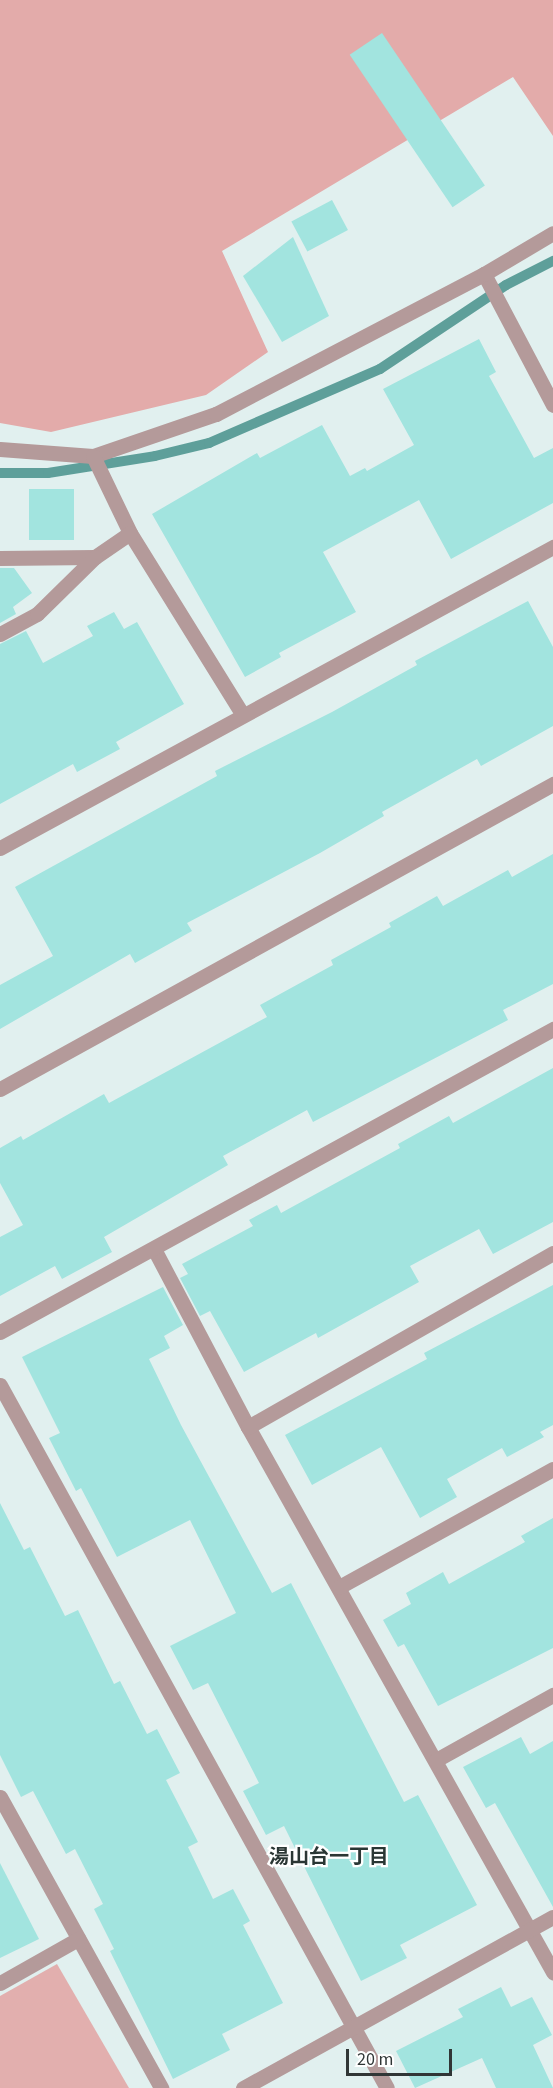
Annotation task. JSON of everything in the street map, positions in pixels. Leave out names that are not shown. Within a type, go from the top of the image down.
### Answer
[{"type":"street","points":[[0,449],[93,458],[216,414],[485,275],[553,233]]},
{"type":"street","points":[[485,275],[553,405]]},
{"type":"street","points":[[93,458],[130,533],[243,716]]},
{"type":"street","points":[[0,634],[37,615],[95,557],[130,533]]},
{"type":"street","points":[[0,848],[553,547]]},
{"type":"street","points":[[0,558],[95,557]]},
{"type":"street","points":[[0,1089],[553,784]]},
{"type":"street","points":[[0,1332],[553,1029]]},
{"type":"street","points":[[154,1249],[248,1426],[553,1972]]},
{"type":"street","points":[[248,1426],[553,1253]]},
{"type":"street","points":[[0,1385],[387,2088]]},
{"type":"street","points":[[339,1587],[553,1469]]},
{"type":"street","points":[[436,1760],[553,1695]]},
{"type":"street","points":[[0,1797],[161,2088]]},
{"type":"street","points":[[243,2088],[553,1917]]},
{"type":"street","points":[[0,1983],[78,1939]]},
{"type":"shaded area","points":[[0,0],[553,0],[553,136],[513,77],[222,251],[268,352],[206,395],[51,432],[0,423]]},
{"type":"shaded area","points":[[57,1964],[129,2088],[0,2088],[0,1996]]},
{"type":"building","points":[[382,33],[485,186],[453,207],[350,55]]},
{"type":"building","points":[[332,200],[348,230],[307,252],[291,222]]},
{"type":"building","points":[[293,237],[329,316],[282,342],[243,276]]},
{"type":"building","points":[[479,339],[496,372],[489,376],[534,458],[553,448],[553,503],[451,559],[419,500],[323,552],[356,612],[279,653],[281,657],[245,677],[152,514],[257,453],[260,458],[322,425],[350,476],[365,468],[367,471],[414,445],[383,389]]},
{"type":"building","points":[[29,489],[74,489],[74,540],[29,540]]},
{"type":"building","points":[[0,568],[14,568],[32,593],[13,607],[16,614],[0,623]]},
{"type":"building","points":[[528,601],[553,647],[553,726],[481,766],[477,759],[382,812],[384,816],[320,853],[187,923],[192,931],[135,963],[130,954],[0,1029],[0,985],[53,956],[15,887],[217,776],[215,771],[332,712],[417,665],[415,661]]},
{"type":"building","points":[[114,612],[124,629],[137,622],[184,704],[116,742],[120,749],[77,772],[73,764],[0,804],[0,644],[26,631],[43,663],[93,636],[87,626]]},
{"type":"building","points":[[553,854],[553,984],[503,1010],[508,1020],[313,1122],[307,1110],[223,1156],[228,1165],[104,1237],[112,1252],[62,1279],[55,1266],[0,1296],[0,1237],[23,1225],[0,1183],[0,1148],[21,1136],[23,1140],[104,1094],[109,1103],[267,1017],[260,1005],[333,965],[331,960],[391,927],[389,923],[437,896],[443,906],[508,870],[512,877]]},
{"type":"building","points":[[553,1068],[553,1222],[493,1254],[479,1229],[410,1266],[419,1282],[318,1338],[316,1333],[244,1372],[210,1311],[200,1316],[180,1278],[188,1274],[182,1264],[253,1226],[249,1220],[277,1205],[281,1213],[400,1148],[398,1144],[449,1116],[453,1123]]},
{"type":"building","points":[[553,1285],[553,1425],[540,1432],[544,1437],[507,1457],[502,1448],[447,1479],[457,1497],[420,1518],[381,1447],[312,1485],[285,1435],[427,1359],[424,1353]]},
{"type":"building","points":[[163,1287],[183,1325],[164,1336],[170,1348],[149,1359],[181,1425],[272,1593],[291,1583],[404,1802],[418,1795],[477,1905],[400,1945],[407,1958],[361,1981],[284,1826],[266,1835],[243,1791],[259,1783],[208,1683],[193,1690],[170,1646],[236,1613],[190,1520],[117,1557],[81,1488],[76,1491],[49,1438],[60,1433],[22,1357]]},
{"type":"building","points":[[0,1503],[24,1550],[30,1547],[65,1616],[78,1610],[114,1684],[120,1681],[147,1734],[157,1729],[180,1773],[166,1780],[198,1842],[188,1847],[213,1899],[233,1889],[250,1921],[243,1925],[283,2003],[222,2034],[230,2050],[173,2079],[110,1951],[114,1949],[94,1909],[103,1904],[75,1849],[66,1854],[33,1791],[21,1797],[0,1755]]},
{"type":"building","points":[[553,1518],[553,1648],[438,1706],[404,1644],[398,1647],[383,1620],[411,1604],[406,1593],[443,1572],[449,1584],[525,1542],[521,1536]]},
{"type":"building","points":[[521,1737],[530,1754],[553,1741],[553,1907],[495,1803],[486,1808],[463,1767]]},
{"type":"building","points":[[0,1863],[39,1939],[0,1958]]},
{"type":"building","points":[[501,1987],[511,2007],[532,1997],[552,2035],[533,2045],[553,2088],[496,2088],[482,2058],[415,2088],[396,2051],[463,2017],[458,2009]]},
{"type":"waterway","points":[[0,473],[48,473],[155,456],[209,443],[380,369],[506,285],[553,261]]},
{"type":"district","name":"湯山台一丁目","points":[[329,1857]]}]
